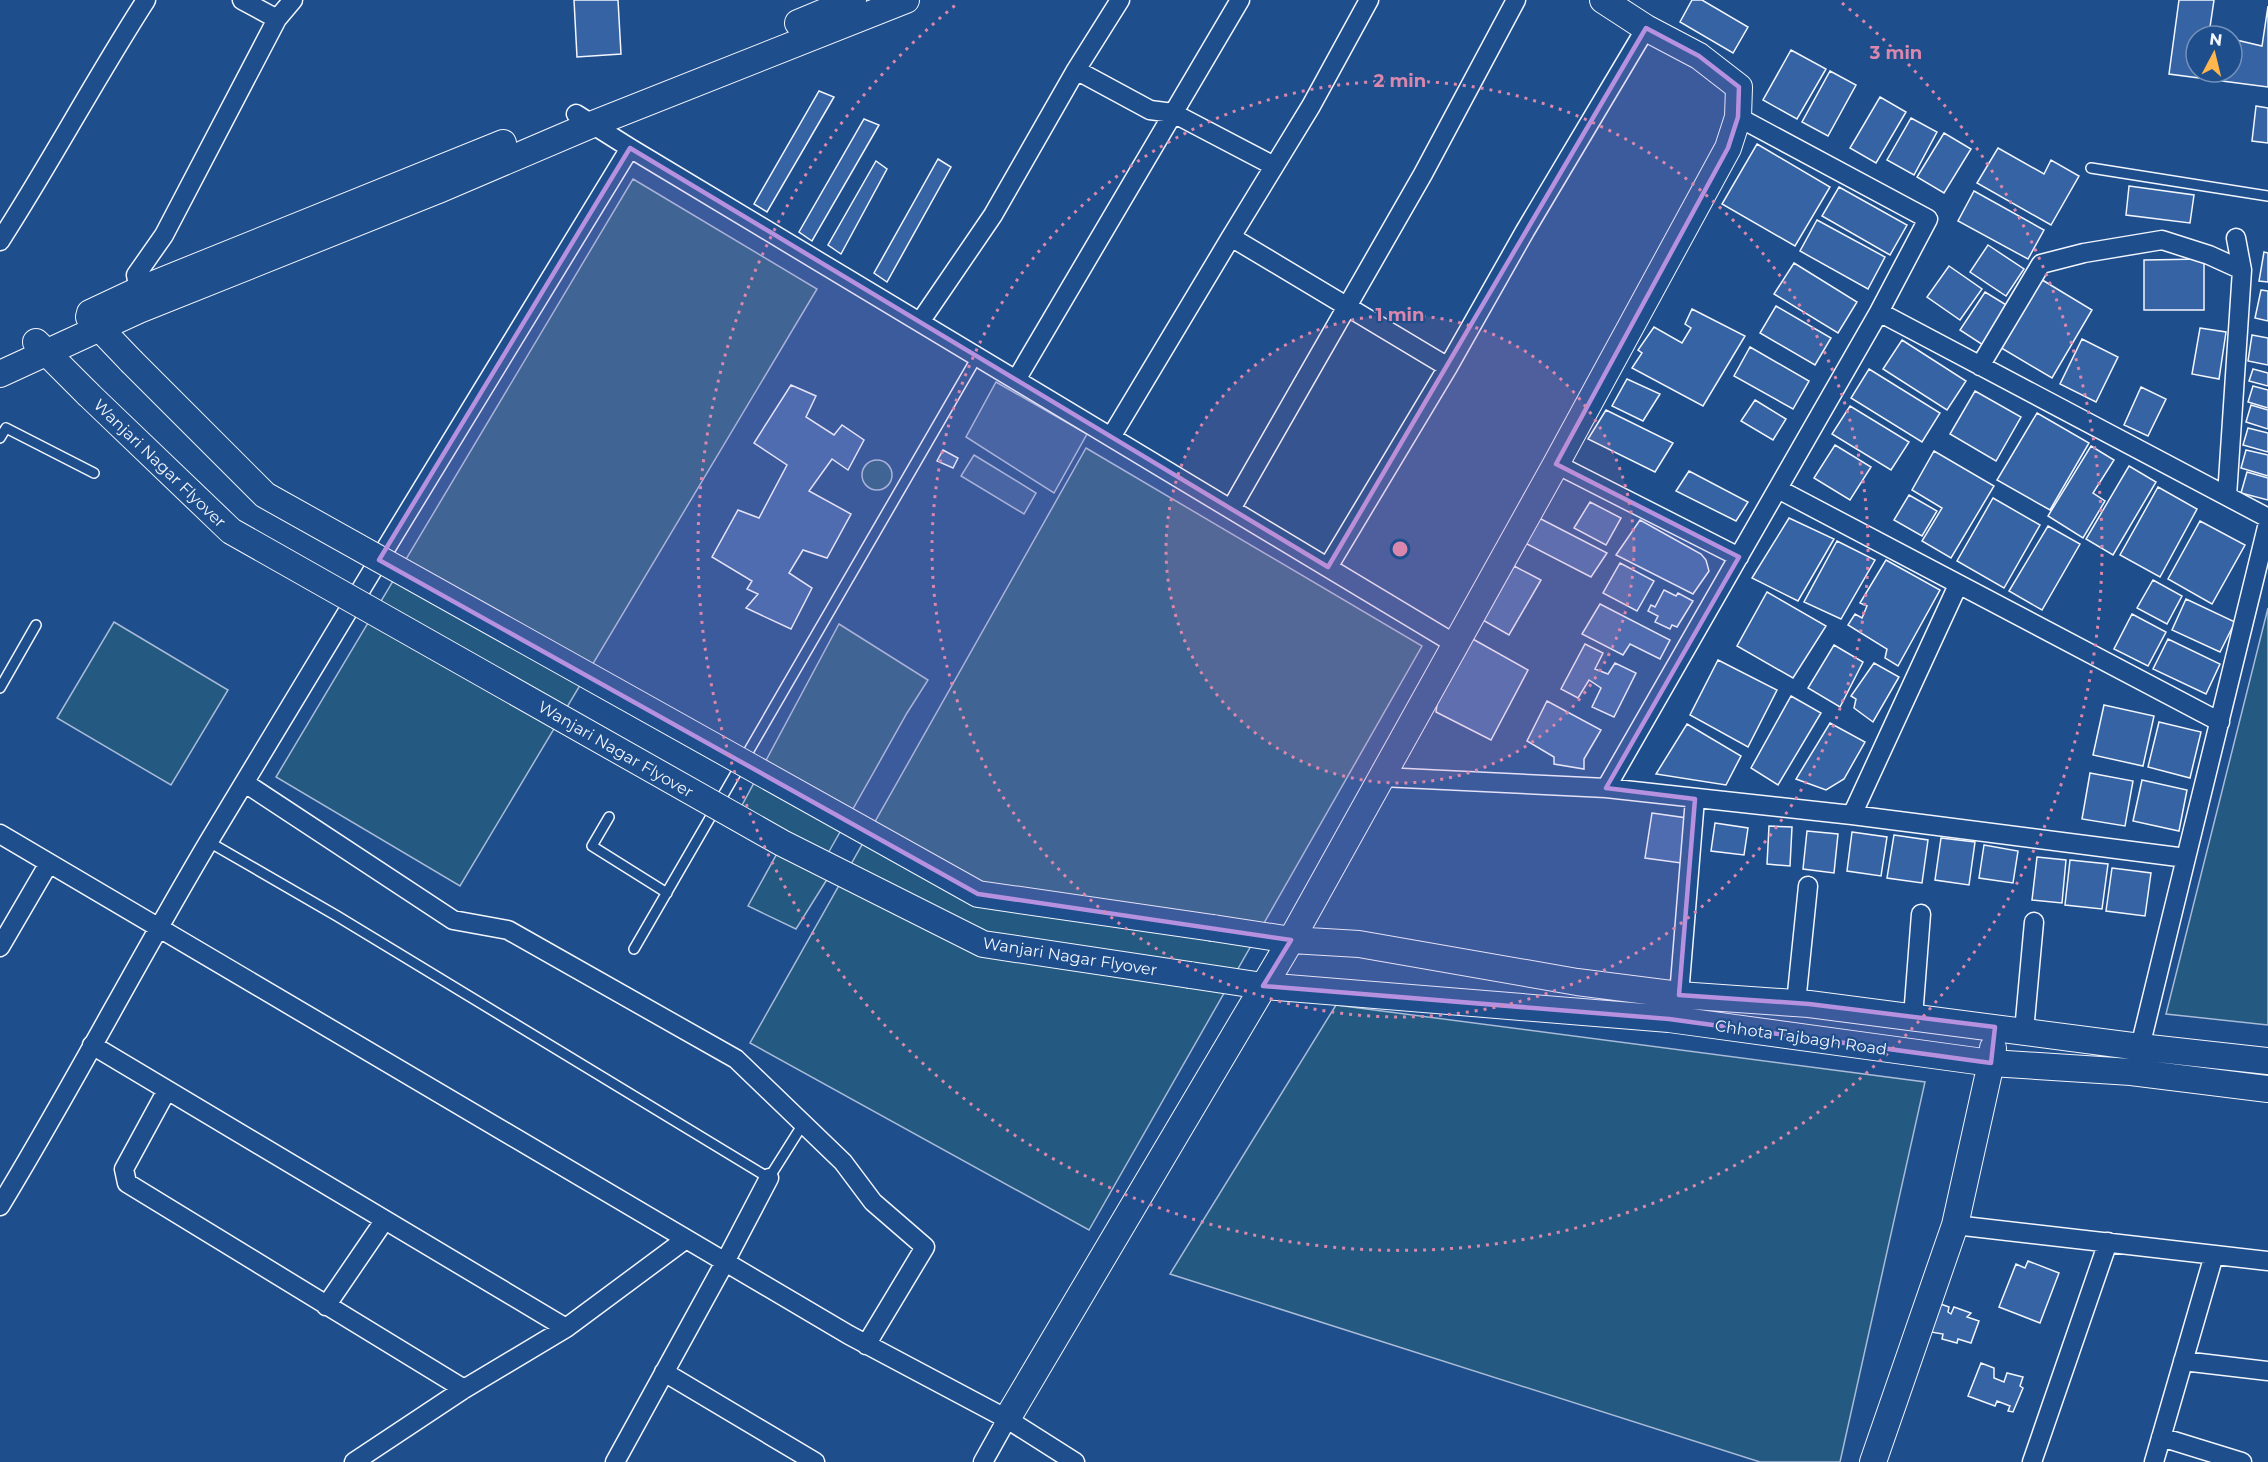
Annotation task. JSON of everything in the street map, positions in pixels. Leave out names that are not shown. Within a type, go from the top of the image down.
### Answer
[{"type":"main road","points":[[0,374],[39,346],[93,321],[436,191],[585,119],[853,0]]},
{"type":"main road","points":[[93,321],[139,290],[585,119],[906,0]]},
{"type":"main road","points":[[1007,1419],[1291,940],[1556,464],[1728,148],[1738,117],[1739,87],[1699,56],[1646,28],[1603,0]]},
{"type":"main road","points":[[93,321],[265,495],[978,894],[1291,940],[1359,944],[1577,982],[1679,994],[1796,1003],[2268,1061]]},
{"type":"main road","points":[[0,355],[39,346]]},
{"type":"main road","name":"Wanjari Nagar Flyover","points":[[39,346],[231,531],[782,843],[983,944],[1263,986]]},
{"type":"main road","name":"Chhota Tajbagh Road","points":[[1263,986],[1669,1019],[1991,1064],[2131,1072],[2268,1089]]},
{"type":"main road","points":[[1873,1462],[1955,1225],[1991,1064],[1995,1027]]},
{"type":"street","points":[[0,241],[61,141],[103,66],[146,0]]},
{"type":"street","points":[[242,0],[277,19]]},
{"type":"street","points":[[139,290],[136,275],[164,235],[277,19],[293,0]]},
{"type":"street","points":[[920,322],[993,215],[1076,70],[1120,0]]},
{"type":"street","points":[[1016,380],[1240,0]]},
{"type":"street","points":[[1112,437],[1311,106],[1369,0]]},
{"type":"street","points":[[1231,509],[1423,174],[1516,0]]},
{"type":"street","points":[[1328,567],[1646,28]]},
{"type":"street","points":[[1076,70],[1150,110],[1173,113],[1274,166]]},
{"type":"street","points":[[1606,788],[1879,312],[1928,219],[1738,117]]},
{"type":"street","points":[[585,119],[1455,644]]},
{"type":"street","points":[[0,1206],[244,783],[630,148]]},
{"type":"street","points":[[1231,237],[1448,367]]},
{"type":"street","points":[[2227,496],[2242,270],[2236,238]]},
{"type":"street","points":[[1980,366],[2041,264],[2084,253],[2162,240],[2209,255],[2242,270]]},
{"type":"street","points":[[1879,312],[2268,518]]},
{"type":"street","points":[[1556,464],[1739,557]]},
{"type":"street","points":[[1778,489],[2220,722]]},
{"type":"street","points":[[2140,1047],[2268,523]]},
{"type":"street","points":[[1852,815],[1958,585]]},
{"type":"street","points":[[1382,777],[1606,788],[1852,815],[2186,858]]},
{"type":"street","points":[[244,783],[453,920],[508,930],[736,1059],[843,1162],[873,1202],[925,1247],[866,1345]]},
{"type":"street","points":[[1679,994],[1695,799]]},
{"type":"street","points":[[0,834],[866,1345],[1007,1419],[1075,1462]]},
{"type":"street","points":[[0,947],[49,863]]},
{"type":"street","points":[[1796,1003],[1808,886]]},
{"type":"street","points":[[1913,1017],[1921,914]]},
{"type":"street","points":[[2024,1031],[2034,922]]},
{"type":"street","points":[[92,1045],[566,1328]]},
{"type":"street","points":[[167,1090],[124,1169],[127,1183],[464,1389]]},
{"type":"street","points":[[615,1462],[769,1178]]},
{"type":"street","points":[[326,1306],[384,1221]]},
{"type":"street","points":[[1955,1225],[2268,1261]]},
{"type":"street","points":[[354,1462],[464,1389],[566,1328],[686,1239]]},
{"type":"street","points":[[2032,1462],[2108,1242]]},
{"type":"street","points":[[2154,1462],[2214,1255]]},
{"type":"street","points":[[2183,1361],[2268,1371]]},
{"type":"street","points":[[664,1372],[814,1462]]},
{"type":"street","points":[[983,1462],[1007,1419]]},
{"type":"street","points":[[2161,1437],[2241,1462]]},
{"type":"lane","points":[[2091,168],[2268,196]]},
{"type":"lane","points":[[634,949],[977,357]]},
{"type":"lane","points":[[0,438],[3,424],[94,473]]},
{"type":"lane","points":[[0,688],[36,625]]},
{"type":"lane","points":[[609,817],[592,846],[667,893]]},
{"type":"lane","points":[[209,842],[337,916],[769,1178],[802,1124]]},
{"type":"highlighted area","points":[[1646,28],[1699,56],[1739,87],[1738,117],[1728,148],[1556,464],[1739,557],[1606,788],[1695,799],[1679,995],[1809,1004],[1995,1027],[1991,1063],[1669,1019],[1263,986],[1291,940],[978,894],[379,560],[630,148],[1328,567]]},
{"type":"shaded area","points":[[633,179],[817,289],[460,886],[276,777]]},
{"type":"shaded area","points":[[996,382],[1087,434],[1054,493],[966,437]]},
{"type":"shaded area","points":[[1086,448],[1422,646],[1089,1230],[750,1043]]},
{"type":"shaded area","points":[[974,455],[1036,493],[1024,514],[961,476]]},
{"type":"shaded area","points":[[877,460],[888,464],[892,475],[888,486],[877,490],[866,486],[862,475],[866,464]]},
{"type":"shaded area","points":[[2268,608],[2268,1025],[2166,1014]]},
{"type":"shaded area","points":[[114,622],[228,690],[171,785],[57,718]]},
{"type":"shaded area","points":[[839,624],[928,680],[822,864],[831,873],[796,929],[748,906],[785,839],[740,809]]},
{"type":"shaded area","points":[[1336,1005],[1925,1082],[1840,1462],[1760,1462],[1170,1274]]},
{"type":"building","points":[[574,0],[618,0],[621,54],[577,57]]},
{"type":"building","points":[[1692,0],[1702,0],[1748,27],[1733,53],[1680,22]]},
{"type":"building","points":[[2179,0],[2214,0],[2210,24],[2184,24],[2184,76],[2169,74]]},
{"type":"building","points":[[2268,6],[2268,87],[2244,84],[2244,42],[2262,46]]},
{"type":"building","points":[[1791,50],[1826,69],[1797,119],[1763,100]]},
{"type":"building","points":[[1830,71],[1856,85],[1828,136],[1802,122]]},
{"type":"building","points":[[819,91],[834,97],[767,212],[754,204]]},
{"type":"building","points":[[1880,97],[1906,112],[1876,163],[1850,148]]},
{"type":"building","points":[[2256,106],[2268,108],[2268,143],[2252,141]]},
{"type":"building","points":[[1911,118],[1937,132],[1914,175],[1887,160]]},
{"type":"building","points":[[864,119],[879,125],[812,241],[799,232]]},
{"type":"building","points":[[1944,133],[1971,149],[1944,193],[1917,177]]},
{"type":"building","points":[[1757,144],[1830,187],[1795,246],[1722,204]]},
{"type":"building","points":[[1998,148],[2044,174],[2051,160],[2079,176],[2051,225],[1977,183]]},
{"type":"building","points":[[938,159],[951,167],[887,282],[874,273]]},
{"type":"building","points":[[876,161],[887,169],[841,254],[828,245]]},
{"type":"building","points":[[2129,186],[2194,195],[2190,223],[2126,215]]},
{"type":"building","points":[[1839,187],[1907,225],[1890,255],[1822,216]]},
{"type":"building","points":[[1974,191],[2044,230],[2028,259],[1958,221]]},
{"type":"building","points":[[1817,220],[1885,257],[1868,289],[1800,251]]},
{"type":"building","points":[[1988,245],[2024,269],[2006,296],[1970,272]]},
{"type":"building","points":[[2264,252],[2268,253],[2268,282],[2259,281]]},
{"type":"building","points":[[2204,259],[2204,310],[2144,310],[2144,260]]},
{"type":"building","points":[[1794,263],[1857,302],[1838,333],[1774,294]]},
{"type":"building","points":[[1949,266],[1982,289],[1960,320],[1927,297]]},
{"type":"building","points":[[2039,278],[2092,310],[2052,378],[1998,346]]},
{"type":"building","points":[[2261,290],[2268,291],[2268,321],[2255,318]]},
{"type":"building","points":[[1985,292],[2008,306],[1983,345],[1960,330]]},
{"type":"building","points":[[1776,306],[1831,338],[1815,365],[1760,333]]},
{"type":"building","points":[[1692,309],[1745,336],[1703,406],[1632,368],[1642,353],[1638,350],[1654,327],[1682,343],[1691,328],[1685,324]]},
{"type":"building","points":[[2200,328],[2226,332],[2219,379],[2192,374]]},
{"type":"building","points":[[2252,335],[2268,338],[2268,365],[2248,361]]},
{"type":"building","points":[[2082,339],[2118,357],[2096,402],[2060,384]]},
{"type":"building","points":[[1902,340],[1966,381],[1947,410],[1883,369]]},
{"type":"building","points":[[1750,347],[1809,381],[1793,409],[1734,376]]},
{"type":"building","points":[[1869,369],[1940,413],[1922,442],[1851,398]]},
{"type":"building","points":[[2253,369],[2268,373],[2268,386],[2249,381]]},
{"type":"building","points":[[1627,379],[1660,394],[1643,421],[1612,406]]},
{"type":"building","points":[[791,385],[816,396],[806,417],[834,435],[842,425],[864,440],[848,470],[832,459],[809,491],[851,514],[827,558],[803,550],[789,573],[812,588],[791,629],[746,608],[758,594],[747,589],[752,581],[712,557],[738,510],[759,518],[787,465],[754,443]]},
{"type":"building","points":[[2253,386],[2268,390],[2268,408],[2248,402]]},
{"type":"building","points":[[2141,387],[2166,399],[2148,436],[2124,425]]},
{"type":"building","points":[[1975,391],[2021,417],[1996,461],[1950,434]]},
{"type":"building","points":[[1755,400],[1786,419],[1773,440],[1741,421]]},
{"type":"building","points":[[2251,405],[2268,410],[2268,429],[2246,422]]},
{"type":"building","points":[[1850,406],[1909,442],[1891,470],[1832,434]]},
{"type":"building","points":[[1606,410],[1673,443],[1655,472],[1588,439]]},
{"type":"building","points":[[2037,413],[2089,443],[2050,510],[1997,480]]},
{"type":"building","points":[[2248,428],[2268,433],[2268,452],[2243,445]]},
{"type":"building","points":[[1835,445],[1871,467],[1850,500],[1814,478]]},
{"type":"building","points":[[2091,446],[2114,460],[2093,493],[2105,501],[2083,538],[2048,516]]},
{"type":"building","points":[[943,450],[958,458],[953,468],[937,461]]},
{"type":"building","points":[[2246,450],[2268,455],[2268,476],[2241,468]]},
{"type":"building","points":[[1934,451],[1994,486],[1951,558],[1922,541],[1942,508],[1912,490]]},
{"type":"building","points":[[2129,466],[2156,482],[2113,555],[2086,539]]},
{"type":"building","points":[[1689,471],[1748,502],[1736,521],[1676,491]]},
{"type":"building","points":[[2247,472],[2268,478],[2268,500],[2241,493]]},
{"type":"building","points":[[2158,487],[2197,509],[2160,577],[2120,555]]},
{"type":"building","points":[[1909,495],[1937,511],[1922,536],[1894,520]]},
{"type":"building","points":[[1993,498],[2040,525],[2004,588],[1957,561]]},
{"type":"building","points":[[1590,502],[1621,518],[1606,545],[1574,528]]},
{"type":"building","points":[[1539,518],[1607,553],[1591,577],[1525,543]]},
{"type":"building","points":[[1789,518],[1834,539],[1798,601],[1752,578]]},
{"type":"building","points":[[1640,520],[1701,554],[1706,560],[1709,571],[1693,594],[1616,555]]},
{"type":"building","points":[[2200,521],[2245,545],[2212,604],[2168,579]]},
{"type":"building","points":[[2048,526],[2080,544],[2042,610],[2009,591]]},
{"type":"building","points":[[1837,541],[1875,560],[1841,619],[1804,602]]},
{"type":"building","points":[[1886,560],[1940,590],[1898,666],[1885,658],[1887,649],[1848,625],[1855,614],[1862,618],[1867,606],[1860,603]]},
{"type":"building","points":[[1620,563],[1654,581],[1637,611],[1603,593]]},
{"type":"building","points":[[1514,566],[1541,580],[1509,635],[1481,619]]},
{"type":"building","points":[[2153,580],[2182,596],[2167,624],[2137,608]]},
{"type":"building","points":[[1664,590],[1676,596],[1678,593],[1693,601],[1677,627],[1672,625],[1670,629],[1655,622],[1658,616],[1648,611],[1651,605],[1655,607]]},
{"type":"building","points":[[1767,592],[1826,626],[1793,678],[1737,646]]},
{"type":"building","points":[[2186,599],[2235,622],[2220,652],[2172,630]]},
{"type":"building","points":[[1600,604],[1670,640],[1660,659],[1630,644],[1623,655],[1582,634]]},
{"type":"building","points":[[2132,614],[2166,632],[2148,666],[2114,649]]},
{"type":"building","points":[[1471,638],[1528,670],[1491,740],[1436,712],[1438,697]]},
{"type":"building","points":[[2168,639],[2220,664],[2206,694],[2153,669]]},
{"type":"building","points":[[1585,644],[1603,653],[1595,669],[1608,674],[1615,663],[1636,673],[1614,717],[1592,707],[1601,688],[1589,680],[1578,698],[1561,689]]},
{"type":"building","points":[[1834,645],[1863,662],[1840,707],[1808,688]]},
{"type":"building","points":[[1718,660],[1777,690],[1748,747],[1690,715]]},
{"type":"building","points":[[1874,663],[1899,677],[1873,722],[1854,708],[1856,699],[1851,696]]},
{"type":"building","points":[[1791,696],[1821,713],[1778,785],[1751,768]]},
{"type":"building","points":[[1547,701],[1601,730],[1584,759],[1584,769],[1554,764],[1554,757],[1527,741]]},
{"type":"building","points":[[2104,705],[2154,716],[2143,766],[2093,755]]},
{"type":"building","points":[[2159,722],[2201,732],[2190,778],[2148,767]]},
{"type":"building","points":[[1830,723],[1865,742],[1844,779],[1826,790],[1796,779]]},
{"type":"building","points":[[1687,724],[1741,756],[1726,785],[1656,774]]},
{"type":"building","points":[[2090,773],[2133,781],[2125,826],[2082,819]]},
{"type":"building","points":[[2142,780],[2187,790],[2179,831],[2133,821]]},
{"type":"building","points":[[1652,813],[1687,818],[1681,863],[1645,858]]},
{"type":"building","points":[[1715,823],[1748,828],[1744,855],[1711,851]]},
{"type":"building","points":[[1769,826],[1792,827],[1790,866],[1767,864]]},
{"type":"building","points":[[1807,831],[1838,834],[1834,873],[1803,869]]},
{"type":"building","points":[[1852,832],[1887,837],[1881,876],[1847,871]]},
{"type":"building","points":[[1894,835],[1928,840],[1922,883],[1887,878]]},
{"type":"building","points":[[1941,838],[1975,842],[1969,885],[1935,880]]},
{"type":"building","points":[[1984,845],[2018,851],[2013,883],[1979,878]]},
{"type":"building","points":[[2037,857],[2066,860],[2062,903],[2032,900]]},
{"type":"building","points":[[2070,860],[2108,864],[2102,909],[2065,905]]},
{"type":"building","points":[[2112,868],[2151,873],[2145,916],[2106,911]]},
{"type":"building","points":[[2028,1261],[2059,1273],[2040,1323],[1999,1307],[2016,1264],[2025,1268]]},
{"type":"building","points":[[1935,1302],[1949,1307],[1948,1312],[1951,1314],[1954,1307],[1971,1313],[1967,1317],[1979,1321],[1971,1343],[1958,1339],[1957,1343],[1942,1339],[1943,1334],[1925,1331]]},
{"type":"building","points":[[1981,1363],[1994,1368],[1994,1378],[2004,1382],[2007,1373],[2023,1377],[2020,1386],[2023,1388],[2013,1412],[2008,1411],[2010,1406],[1997,1401],[1995,1406],[1968,1396]]}]
